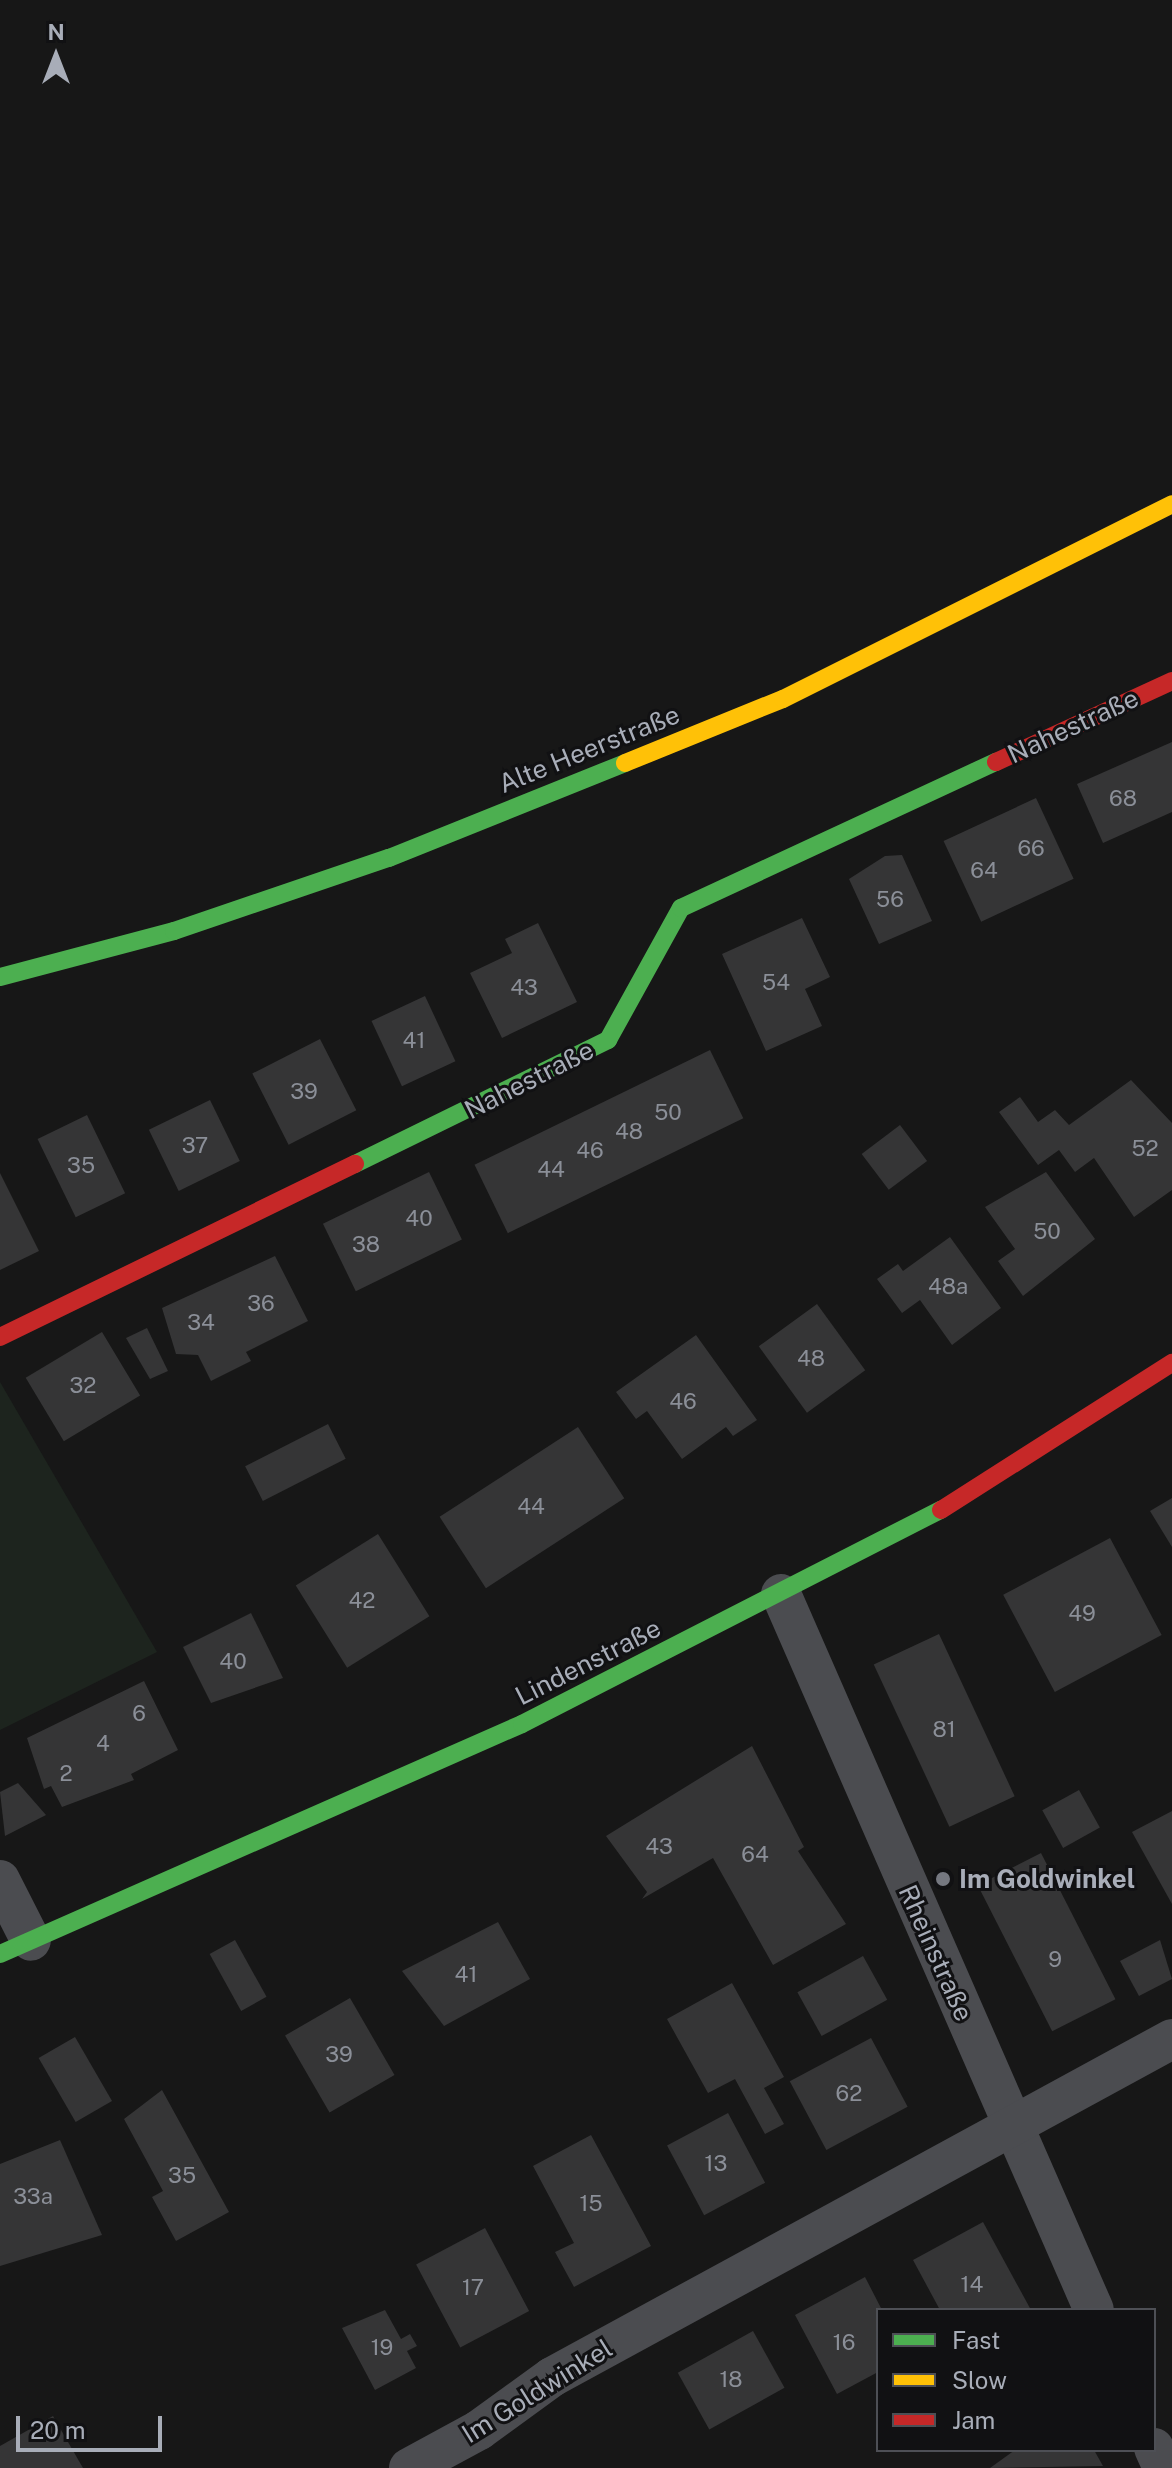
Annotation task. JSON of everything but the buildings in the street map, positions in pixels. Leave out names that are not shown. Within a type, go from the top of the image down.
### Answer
[{"type":"street","name":"Alte Heerstraße","points":[[0,977],[174,931],[389,858],[769,705],[1172,504]]},
{"type":"street","name":"Nahestraße","points":[[0,1337],[608,1040],[681,908],[1172,681]]},
{"type":"street","name":"Lindenstraße","points":[[16,1948],[522,1724],[781,1594],[935,1514],[1172,1363]]},
{"type":"street","name":"Rheinstraße","points":[[781,1594],[1093,2308]]},
{"type":"street","points":[[0,1880],[16,1948]]},
{"type":"street","name":"Im Goldwinkel","points":[[409,2468],[479,2430],[552,2377],[1012,2122],[1172,2039]]},
{"type":"shaded area","points":[[0,1382],[157,1652],[0,1730]]},
{"type":"traffic: fast","points":[[355,1164],[608,1040],[681,908],[996,762]]},
{"type":"traffic: fast","points":[[0,977],[174,931],[389,858],[625,763]]},
{"type":"traffic: fast","points":[[0,1954],[522,1724],[941,1510]]},
{"type":"traffic: slow","points":[[625,763],[783,699],[1172,504]]},
{"type":"traffic: jam","points":[[996,762],[1172,681]]},
{"type":"traffic: jam","points":[[0,1337],[355,1164]]},
{"type":"traffic: jam","points":[[941,1510],[1172,1363]]},
{"type":"place","name":"Im Goldwinkel","points":[[943,1879]]}]
